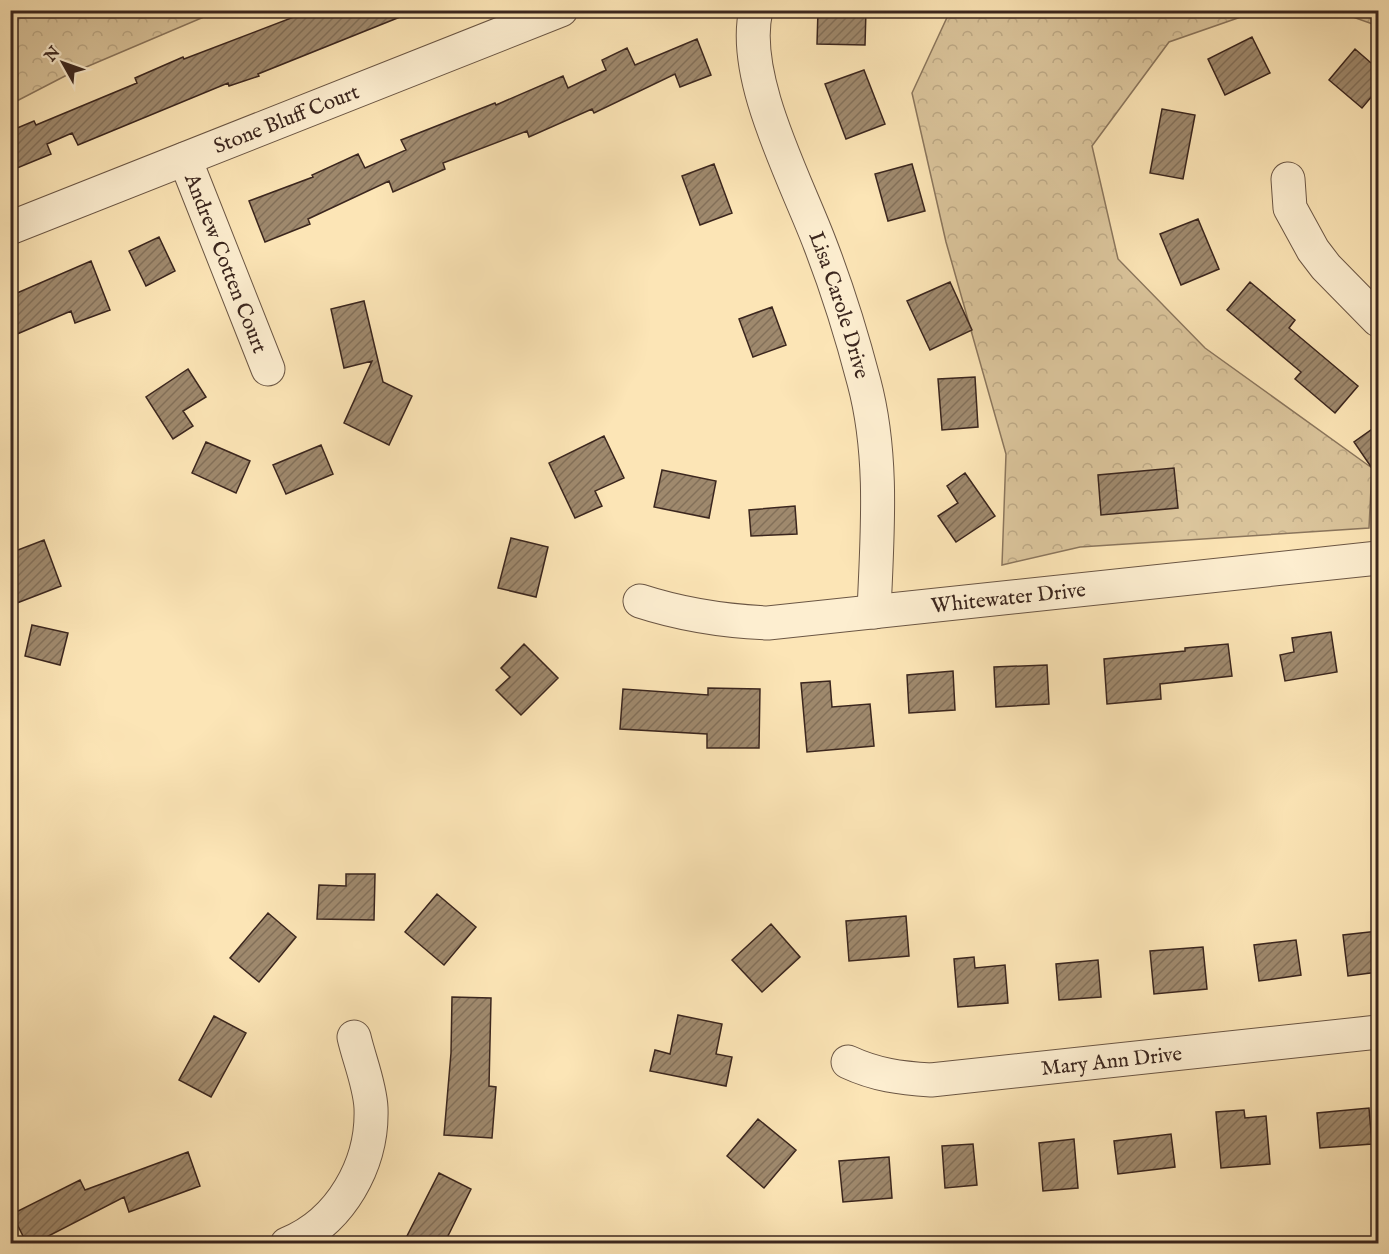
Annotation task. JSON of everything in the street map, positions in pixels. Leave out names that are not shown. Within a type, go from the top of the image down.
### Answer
[{"type":"street","name":"Stone Bluff Court","points":[[10,228],[561,10]]},
{"type":"street","name":"Lisa Carole Drive","points":[[756,10],[753,57],[760,92],[821,246],[864,383],[869,406],[879,489],[874,612]]},
{"type":"street","name":"Andrew Cotten Court","points":[[185,159],[268,369]]},
{"type":"street","points":[[1288,179],[1290,208],[1313,250],[1326,267],[1378,320]]},
{"type":"street","name":"Whitewater Drive","points":[[640,601],[720,621],[768,623],[1378,558]]},
{"type":"street","name":"Mary Ann Drive","points":[[848,1062],[870,1072],[890,1077],[931,1080],[1378,1032]]},
{"type":"street","points":[[287,1244],[321,1223],[343,1200],[354,1183],[366,1155],[370,1141],[371,1106],[354,1037]]},
{"type":"green space","points":[[11,10],[218,11],[65,76],[11,104]]},
{"type":"green space","points":[[950,11],[1258,11],[1169,42],[1092,146],[1118,259],[1205,348],[1372,468],[1369,528],[1080,547],[1002,565],[1006,454],[946,242],[912,93]]},
{"type":"green space","points":[[1336,11],[1378,11],[1378,26]]},
{"type":"building","points":[[312,10],[415,11],[258,74],[259,76],[229,86],[228,83],[78,145],[72,133],[47,144],[51,154],[10,171],[10,131],[34,121],[36,125],[137,83],[135,78],[183,57],[184,59]]},
{"type":"building","points":[[818,10],[866,10],[865,45],[817,44]]},
{"type":"building","points":[[1252,37],[1270,73],[1225,95],[1208,59]]},
{"type":"building","points":[[697,39],[711,75],[680,87],[675,74],[594,113],[592,109],[529,137],[527,131],[443,163],[445,169],[393,192],[389,181],[308,219],[310,224],[265,242],[249,201],[313,177],[312,175],[358,154],[365,168],[406,150],[401,140],[495,103],[496,105],[563,76],[568,88],[606,70],[602,60],[627,48],[635,65]]},
{"type":"building","points":[[1355,49],[1378,69],[1378,89],[1362,108],[1329,80]]},
{"type":"building","points":[[864,70],[885,124],[846,139],[825,84]]},
{"type":"building","points":[[1162,109],[1195,115],[1183,179],[1150,173]]},
{"type":"building","points":[[714,164],[732,213],[700,225],[682,176]]},
{"type":"building","points":[[912,164],[925,211],[888,221],[875,174]]},
{"type":"building","points":[[1198,219],[1219,269],[1181,285],[1160,234]]},
{"type":"building","points":[[159,237],[175,271],[146,286],[129,251]]},
{"type":"building","points":[[91,261],[110,310],[75,323],[71,311],[10,337],[10,296]]},
{"type":"building","points":[[950,282],[972,330],[930,350],[907,301]]},
{"type":"building","points":[[1250,282],[1295,320],[1289,328],[1358,386],[1335,413],[1295,379],[1301,372],[1227,310]]},
{"type":"building","points":[[364,301],[383,382],[412,396],[389,445],[344,423],[372,361],[344,368],[331,309]]},
{"type":"building","points":[[772,307],[786,345],[753,357],[739,319]]},
{"type":"building","points":[[188,369],[206,397],[183,411],[193,426],[173,439],[146,397]]},
{"type":"building","points":[[975,377],[978,427],[942,430],[938,379]]},
{"type":"building","points":[[1378,425],[1378,477],[1354,442]]},
{"type":"building","points":[[604,436],[624,478],[595,491],[602,506],[575,518],[549,463]]},
{"type":"building","points":[[206,442],[250,461],[236,493],[192,473]]},
{"type":"building","points":[[321,445],[333,474],[286,494],[273,465]]},
{"type":"building","points":[[1174,468],[1178,508],[1101,515],[1098,475]]},
{"type":"building","points":[[662,470],[716,481],[709,518],[654,507]]},
{"type":"building","points":[[965,473],[995,516],[956,542],[938,516],[958,503],[947,486]]},
{"type":"building","points":[[795,506],[797,534],[751,536],[749,510]]},
{"type":"building","points":[[511,538],[548,547],[536,597],[498,588]]},
{"type":"building","points":[[44,540],[61,586],[17,603],[10,585],[10,553]]},
{"type":"building","points":[[32,625],[68,633],[60,665],[25,656]]},
{"type":"building","points":[[1331,632],[1337,672],[1285,681],[1280,655],[1294,652],[1292,638]]},
{"type":"building","points":[[524,644],[558,678],[521,715],[496,690],[510,677],[501,668]]},
{"type":"building","points":[[1228,644],[1232,676],[1160,684],[1161,699],[1107,704],[1104,659]]},
{"type":"building","points":[[1047,665],[1049,704],[996,707],[994,667]]},
{"type":"building","points":[[953,671],[955,710],[909,713],[907,675]]},
{"type":"building","points":[[830,681],[832,707],[870,704],[874,746],[807,752],[801,683]]},
{"type":"building","points":[[708,688],[760,689],[759,748],[707,748],[707,734],[620,729],[623,689],[708,695]]},
{"type":"building","points":[[346,874],[375,874],[374,920],[317,919],[319,885],[346,886]]},
{"type":"building","points":[[437,894],[476,927],[444,965],[405,932]]},
{"type":"building","points":[[268,913],[296,937],[259,982],[230,958]]},
{"type":"building","points":[[906,916],[909,956],[849,961],[846,921]]},
{"type":"building","points":[[771,924],[800,957],[762,992],[732,960]]},
{"type":"building","points":[[1378,931],[1378,972],[1348,976],[1343,935]]},
{"type":"building","points":[[1296,940],[1301,975],[1259,981],[1254,945]]},
{"type":"building","points":[[1203,947],[1207,989],[1154,994],[1150,951]]},
{"type":"building","points":[[974,957],[975,968],[1005,965],[1008,1003],[958,1007],[954,959]]},
{"type":"building","points":[[1098,960],[1101,997],[1059,1000],[1056,964]]},
{"type":"building","points":[[452,997],[491,998],[489,1086],[496,1087],[492,1138],[444,1135],[451,1053]]},
{"type":"building","points":[[678,1015],[722,1024],[716,1054],[732,1057],[726,1086],[650,1071],[655,1050],[670,1054]]},
{"type":"building","points":[[214,1016],[246,1033],[211,1097],[179,1080]]},
{"type":"building","points":[[1369,1108],[1372,1144],[1320,1148],[1317,1113]]},
{"type":"building","points":[[1244,1110],[1245,1118],[1266,1116],[1270,1164],[1221,1168],[1216,1112]]},
{"type":"building","points":[[758,1119],[796,1150],[764,1188],[727,1156]]},
{"type":"building","points":[[1171,1134],[1175,1167],[1118,1174],[1114,1141]]},
{"type":"building","points":[[1074,1139],[1078,1188],[1043,1191],[1039,1143]]},
{"type":"building","points":[[973,1144],[977,1185],[945,1188],[942,1146]]},
{"type":"building","points":[[188,1152],[200,1186],[129,1212],[124,1197],[33,1244],[27,1244],[12,1214],[80,1180],[85,1190]]},
{"type":"building","points":[[889,1157],[892,1198],[843,1202],[839,1161]]},
{"type":"building","points":[[439,1173],[471,1189],[444,1244],[418,1244],[406,1238]]}]
